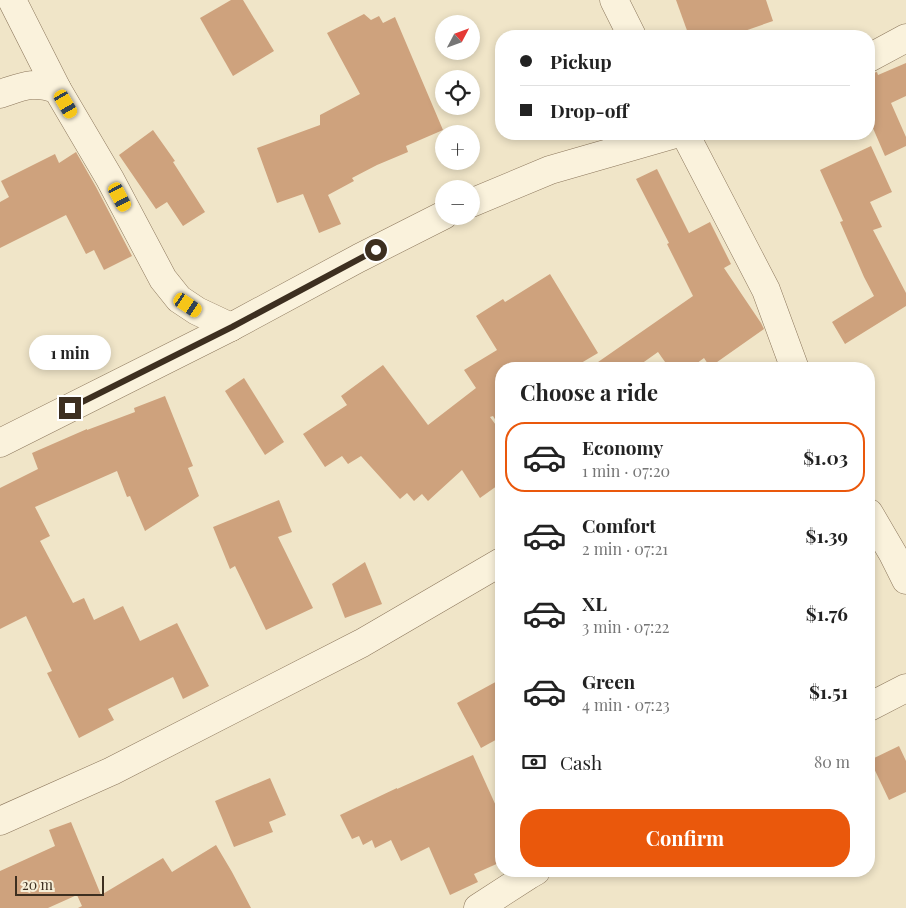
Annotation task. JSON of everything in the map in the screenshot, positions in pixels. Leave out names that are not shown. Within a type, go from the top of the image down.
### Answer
[{"type":"street","points":[[12,0],[57,89],[110,179],[163,279],[178,299],[197,311],[232,327]]},
{"type":"street","points":[[614,0],[629,30]]},
{"type":"street","points":[[875,55],[906,38]]},
{"type":"street","points":[[0,94],[29,84],[44,85],[57,89]]},
{"type":"street","points":[[480,199],[550,170],[654,140]]},
{"type":"street","points":[[688,140],[766,290],[792,362]]},
{"type":"street","points":[[0,443],[232,327],[435,220]]},
{"type":"street","points":[[875,523],[906,580]]},
{"type":"street","points":[[0,821],[112,771],[362,643],[495,565]]},
{"type":"street","points":[[875,704],[906,688]]},
{"type":"street","points":[[478,908],[526,877]]},
{"type":"building","points":[[231,0],[243,0],[274,51],[233,76],[200,18]]},
{"type":"building","points":[[676,0],[766,0],[773,21],[747,30],[687,30]]},
{"type":"building","points":[[364,14],[371,20],[379,16],[383,23],[395,17],[441,125],[435,125],[435,133],[406,146],[408,152],[352,178],[354,181],[328,195],[341,224],[319,233],[303,194],[277,203],[257,148],[320,125],[320,115],[360,94],[327,33]]},
{"type":"building","points":[[906,63],[906,96],[891,103],[906,137],[906,146],[885,156],[875,133],[875,72],[877,72],[878,75]]},
{"type":"building","points":[[153,130],[175,161],[173,162],[205,212],[183,226],[167,202],[156,209],[119,155]]},
{"type":"building","points":[[871,146],[892,192],[870,202],[882,227],[873,230],[906,293],[906,306],[845,344],[832,322],[874,296],[840,222],[843,221],[820,170]]},
{"type":"building","points":[[76,152],[132,256],[104,270],[94,250],[86,254],[66,215],[0,248],[0,202],[9,197],[1,181],[55,154],[59,163]]},
{"type":"building","points":[[657,169],[689,233],[710,222],[731,264],[724,268],[764,329],[717,362],[707,362],[704,358],[699,362],[665,362],[658,352],[644,362],[598,362],[693,296],[667,244],[669,243],[636,179]]},
{"type":"building","points":[[550,274],[598,353],[583,362],[495,362],[495,419],[493,416],[490,417],[495,424],[495,487],[480,498],[462,470],[428,501],[422,494],[414,501],[407,493],[400,499],[361,456],[348,464],[342,456],[325,467],[303,434],[347,405],[341,396],[383,365],[428,425],[476,388],[464,370],[497,350],[476,316],[503,299],[505,302]]},
{"type":"building","points":[[244,378],[284,442],[265,455],[225,391]]},
{"type":"building","points":[[165,396],[193,466],[188,468],[199,496],[145,531],[130,496],[127,497],[117,471],[35,507],[50,536],[40,541],[73,603],[84,598],[94,620],[123,606],[140,641],[177,623],[209,686],[183,699],[173,677],[108,709],[114,720],[79,738],[47,673],[52,671],[26,616],[0,629],[0,488],[38,469],[32,453],[87,429],[135,412],[134,408]]},
{"type":"building","points":[[279,500],[292,532],[278,537],[313,608],[266,630],[235,566],[230,569],[213,527]]},
{"type":"building","points":[[365,562],[382,604],[345,618],[332,584]]},
{"type":"building","points":[[495,682],[495,740],[481,748],[457,703]]},
{"type":"building","points":[[899,746],[906,761],[906,792],[889,800],[875,771],[875,758]]},
{"type":"building","points":[[473,755],[495,804],[495,865],[474,874],[478,882],[450,895],[429,847],[401,861],[391,840],[375,848],[372,840],[363,845],[359,836],[352,839],[340,815]]},
{"type":"building","points":[[270,778],[286,815],[269,822],[273,832],[234,847],[215,801]]},
{"type":"building","points":[[71,822],[101,895],[163,858],[172,872],[216,845],[251,908],[78,908],[82,906],[77,895],[48,908],[0,908],[0,871],[55,846],[49,830]]},
{"type":"route","points":[[70,408],[232,327],[376,250]]}]
